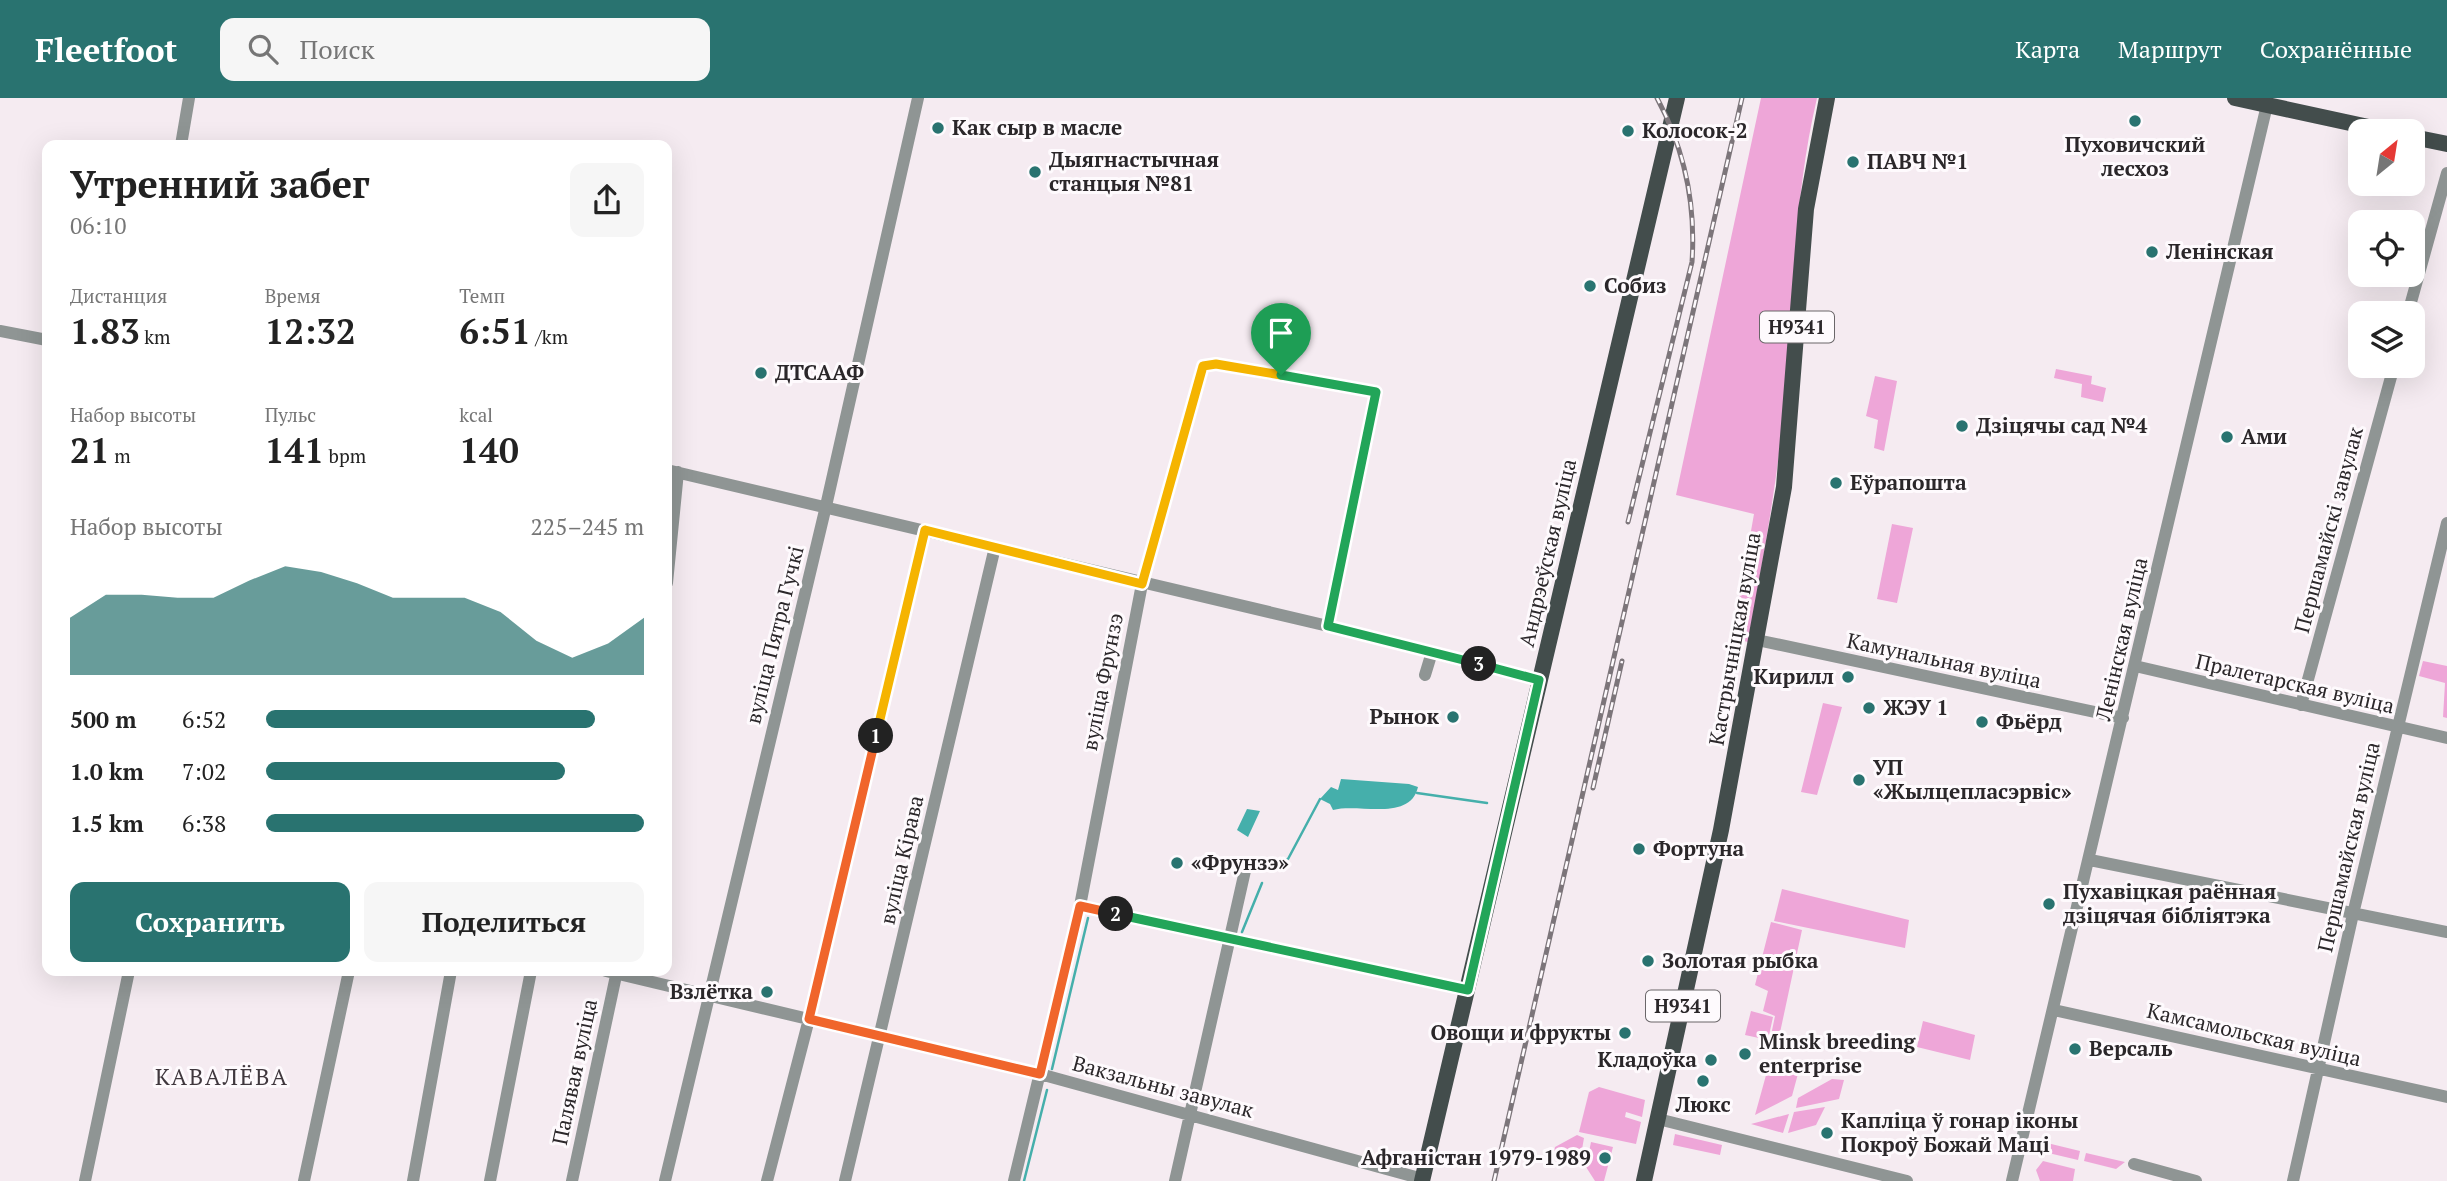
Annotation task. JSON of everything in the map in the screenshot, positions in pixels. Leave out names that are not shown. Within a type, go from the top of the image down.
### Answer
[{"type":"main road","name":"Андрэеўская вуліца","points":[[1423,1180],[1677,98]]},
{"type":"main road","name":"Кастрычніцкая вуліца","points":[[1644,1181],[1720,834],[1783,487],[1806,209],[1828,98]]},
{"type":"main road","points":[[2235,98],[2348,123]]},
{"type":"main road","points":[[2426,140],[2447,144]]},
{"type":"street","points":[[182,140],[190,98]]},
{"type":"street","name":"вуліца Пятра Гучкі","points":[[665,1181],[826,506],[918,98]]},
{"type":"street","name":"Ленінская вуліца","points":[[2012,1181],[2267,105]]},
{"type":"street","points":[[2411,301],[2447,173]]},
{"type":"street","points":[[0,331],[42,339]]},
{"type":"street","name":"вуліца Фрунзэ","points":[[1014,1181],[1080,906],[1142,584],[1203,366],[1216,364],[1376,392],[1328,626]]},
{"type":"street","name":"Першамайскі завулак","points":[[2301,705],[2391,378]]},
{"type":"street","points":[[672,471],[1328,626],[1539,680]]},
{"type":"street","name":"Першамайская вуліца","points":[[2293,1181],[2353,914],[2447,523]]},
{"type":"street","points":[[767,1181],[809,1019],[925,530]]},
{"type":"street","name":"вуліца Кірава","points":[[845,1181],[995,547]]},
{"type":"street","name":"Камунальная вуліца","points":[[1756,640],[2123,718]]},
{"type":"street","points":[[1425,675],[1432,652]]},
{"type":"street","name":"Пралетарская вуліца","points":[[2135,666],[2447,738]]},
{"type":"street","points":[[2090,860],[2447,932]]},
{"type":"street","points":[[1175,1181],[1232,939],[1247,862]]},
{"type":"street","points":[[1080,906],[1468,990]]},
{"type":"street","points":[[85,1181],[128,976]]},
{"type":"street","points":[[304,1181],[348,976]]},
{"type":"street","points":[[413,1181],[449,976]]},
{"type":"street","points":[[490,1181],[530,976]]},
{"type":"street","name":"Палявая вуліца","points":[[572,1181],[612,976]]},
{"type":"street","name":"Вакзальны завулак","points":[[628,976],[1040,1074],[1423,1180]]},
{"type":"street","name":"Камсамольская вуліца","points":[[2054,1010],[2447,1097]]},
{"type":"street","points":[[1658,1119],[1907,1181]]},
{"type":"street","points":[[2134,1164],[2196,1181]]},
{"type":"shaded area","points":[[1761,98],[1817,98],[1800,199],[1788,368],[1777,471],[1748,642],[1732,638],[1754,514],[1676,495]]},
{"type":"shaded area","points":[[2056,369],[2092,376],[2091,384],[2106,388],[2103,402],[2081,397],[2082,384],[2054,378]]},
{"type":"shaded area","points":[[1875,376],[1897,381],[1884,451],[1874,448],[1878,420],[1866,416]]},
{"type":"shaded area","points":[[1892,524],[1913,528],[1897,603],[1877,599]]},
{"type":"shaded area","points":[[2423,661],[2447,666],[2447,718],[2443,717],[2445,683],[2419,676]]},
{"type":"shaded area","points":[[1823,703],[1842,707],[1817,795],[1801,792]]},
{"type":"shaded area","points":[[1782,889],[1909,920],[1905,948],[1774,921]]},
{"type":"shaded area","points":[[1771,922],[1802,930],[1778,1042],[1770,1040],[1775,1016],[1763,1011],[1768,991],[1755,985]]},
{"type":"shaded area","points":[[1751,1011],[1773,1017],[1768,1040],[1745,1035]]},
{"type":"shaded area","points":[[1923,1021],[1975,1035],[1970,1060],[1917,1047]]},
{"type":"shaded area","points":[[1773,1065],[1799,1070],[1792,1096],[1755,1115],[1768,1068]]},
{"type":"shaded area","points":[[1832,1079],[1844,1080],[1839,1099],[1796,1108],[1798,1098]]},
{"type":"shaded area","points":[[1599,1087],[1645,1100],[1642,1117],[1626,1112],[1625,1117],[1641,1122],[1636,1144],[1579,1132],[1589,1092]]},
{"type":"shaded area","points":[[1825,1107],[1816,1125],[1788,1133],[1794,1112]]},
{"type":"shaded area","points":[[1789,1114],[1783,1133],[1751,1124]]},
{"type":"shaded area","points":[[1675,1134],[1722,1145],[1720,1155],[1673,1145]]},
{"type":"shaded area","points":[[1577,1135],[1584,1138],[1580,1161],[1553,1158],[1555,1147]]},
{"type":"shaded area","points":[[1591,1142],[1613,1147],[1604,1181],[1595,1181],[1586,1167]]},
{"type":"shaded area","points":[[2043,1142],[2080,1151],[2078,1160],[2040,1151]]},
{"type":"shaded area","points":[[2086,1153],[2125,1162],[2116,1169],[2084,1161]]},
{"type":"shaded area","points":[[2043,1161],[2075,1169],[2073,1181],[2040,1181],[2036,1170]]},
{"type":"water","points":[[1341,779],[1418,787],[1413,798],[1394,808],[1333,810],[1330,804],[1320,799],[1331,787],[1338,790]]},
{"type":"water","points":[[1247,809],[1260,811],[1248,837],[1237,830]]},
{"type":"waterway","points":[[1417,793],[1487,803]]},
{"type":"waterway","points":[[1267,867],[1288,859],[1320,799]]},
{"type":"waterway","points":[[1242,932],[1262,883]]},
{"type":"waterway","points":[[1052,1069],[1088,918]]},
{"type":"waterway","points":[[1024,1181],[1047,1090]]},
{"type":"railway","points":[[1628,522],[1692,262],[1692,219],[1686,177],[1675,137],[1657,98]]},
{"type":"railway","points":[[1494,1181],[1742,98]]},
{"type":"railway","points":[[1593,788],[1622,661]]},
{"type":"place","name":"Пуховичский лесхоз","points":[[2135,121]]},
{"type":"place","name":"Как сыр в масле","points":[[938,128]]},
{"type":"place","name":"Колосок-2","points":[[1628,131]]},
{"type":"place","name":"ПАВЧ №1","points":[[1853,162]]},
{"type":"place","name":"Дыягнастычная станцыя №81","points":[[1035,172]]},
{"type":"place","name":"Ленінская","points":[[2152,252]]},
{"type":"place","name":"Собиз","points":[[1590,286]]},
{"type":"place","name":"ДТСААФ","points":[[761,373]]},
{"type":"place","name":"Дзіцячы сад №4","points":[[1962,426]]},
{"type":"place","name":"Ами","points":[[2227,437]]},
{"type":"place","name":"Еўрапошта","points":[[1836,483]]},
{"type":"place","name":"Кирилл","points":[[1848,677]]},
{"type":"place","name":"ЖЭУ 1","points":[[1869,708]]},
{"type":"place","name":"Рынок","points":[[1453,717]]},
{"type":"place","name":"Фьёрд","points":[[1982,722]]},
{"type":"place","name":"УП «Жылцепласэрвіс»","points":[[1859,780]]},
{"type":"place","name":"Фортуна","points":[[1639,849]]},
{"type":"place","name":"«Фрунзэ»","points":[[1177,863]]},
{"type":"place","name":"Пухавіцкая раённая дзіцячая бібліятэка","points":[[2049,904]]},
{"type":"place","name":"Золотая рыбка","points":[[1648,961]]},
{"type":"place","name":"Взлётка","points":[[767,992]]},
{"type":"place","name":"Овощи и фрукты","points":[[1625,1033]]},
{"type":"place","name":"Версаль","points":[[2075,1049]]},
{"type":"place","name":"Minsk breeding enterprise","points":[[1745,1054]]},
{"type":"place","name":"Кладоўка","points":[[1711,1060]]},
{"type":"place","name":"Люкс","points":[[1703,1081]]},
{"type":"place","name":"Капліца ў гонар іконы Покроў Божай Маці","points":[[1827,1133]]},
{"type":"place","name":"Афганістан 1979-1989","points":[[1605,1158]]},
{"type":"district","name":"КАВАЛЁВА","points":[[222,1077]]},
{"type":"route","points":[[1216,364],[1281,375],[1376,392],[1328,626],[1539,680],[1468,990],[1080,906],[1040,1074],[809,1019],[925,530],[1142,584],[1203,366],[1216,364]]}]
